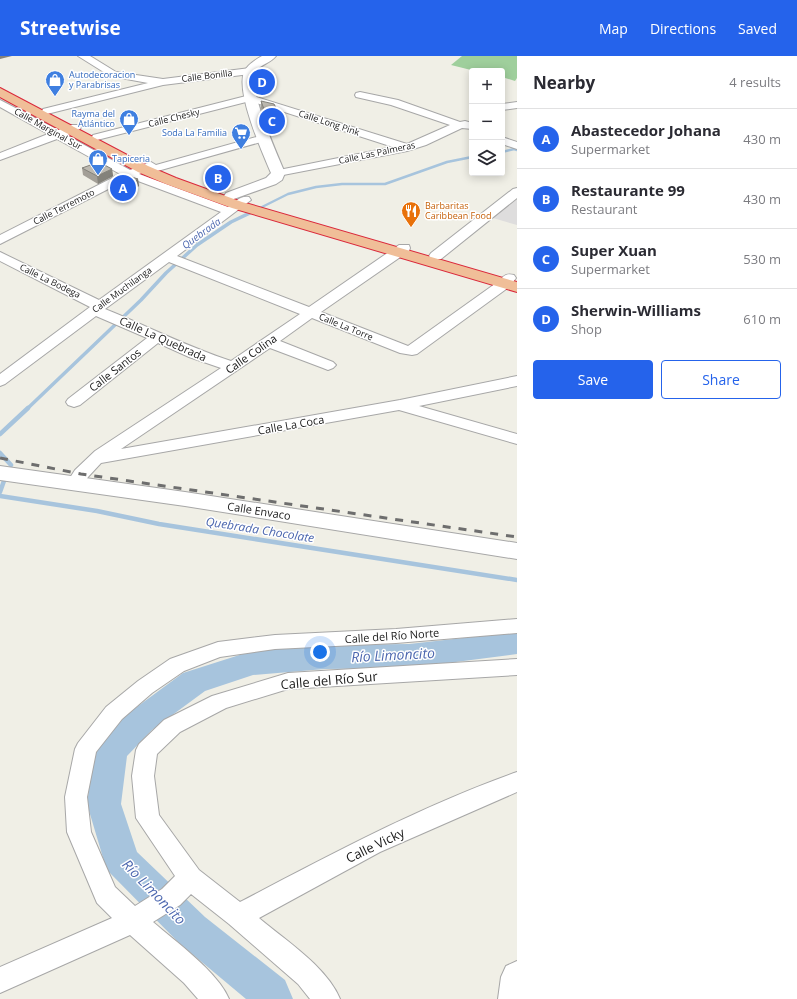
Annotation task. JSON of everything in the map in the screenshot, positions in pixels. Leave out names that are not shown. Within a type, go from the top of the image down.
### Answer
[{"type":"highway","points":[[3,95],[47,111],[67,130],[97,137],[150,167]]},
{"type":"highway","points":[[3,95],[67,130],[150,167],[240,204],[512,282]]},
{"type":"highway","points":[[401,250],[436,256],[512,282]]},
{"type":"street","points":[[83,56],[113,74],[163,82]]},
{"type":"street","points":[[240,204],[277,177],[278,173],[250,98],[247,83],[250,71],[270,56]]},
{"type":"street","name":"Calle Bonilla","points":[[163,82],[250,71]]},
{"type":"street","points":[[47,111],[163,82]]},
{"type":"street","points":[[360,95],[394,102],[464,125]]},
{"type":"street","name":"Calle Chesky","points":[[97,137],[250,98]]},
{"type":"street","name":"Calle Long Pink","points":[[250,98],[407,148]]},
{"type":"street","points":[[505,107],[517,105]]},
{"type":"street","name":"Calle Las Palmeras","points":[[278,173],[407,148],[464,125],[461,121],[469,117]]},
{"type":"street","points":[[0,158],[67,130]]},
{"type":"street","name":"Calle Marginal Sur","points":[[67,130],[129,174],[240,204]]},
{"type":"street","name":"Calle Terremoto","points":[[0,240],[129,174],[150,167],[264,138]]},
{"type":"street","points":[[505,141],[517,146]]},
{"type":"street","points":[[436,256],[517,192]]},
{"type":"street","points":[[502,203],[517,207]]},
{"type":"street","name":"Calle Muchilanga","points":[[0,381],[100,310],[240,204]]},
{"type":"street","name":"Calle Colina","points":[[96,459],[312,313],[401,250]]},
{"type":"street","name":"Calle La Bodega","points":[[0,256],[100,310]]},
{"type":"street","name":"Calle La Torre","points":[[170,257],[405,350],[412,350],[512,282]]},
{"type":"street","name":"Calle La Quebrada","points":[[100,310],[194,354],[233,367]]},
{"type":"street","name":"Calle Santos","points":[[74,402],[157,337]]},
{"type":"street","points":[[268,342],[328,365]]},
{"type":"street","name":"Calle La Coca","points":[[96,459],[400,405],[517,381]]},
{"type":"street","points":[[400,405],[517,439]]},
{"type":"street","points":[[75,484],[81,474],[96,459]]},
{"type":"street","name":"Calle Envaco","points":[[0,472],[185,499],[517,551]]},
{"type":"street","name":"Calle del Río Norte","points":[[216,999],[140,916],[106,894],[79,832],[76,797],[86,749],[114,713],[145,687],[177,665],[218,650],[275,642],[396,636],[517,626]]},
{"type":"street","name":"Calle del Río Sur","points":[[327,999],[307,975],[238,916],[190,878],[148,818],[143,776],[147,750],[172,726],[219,702],[288,681],[517,667]]},
{"type":"street","name":"Calle Vicky","points":[[238,916],[372,844],[517,782]]},
{"type":"street","points":[[0,980],[140,916],[171,897],[190,878]]},
{"type":"street","points":[[514,999],[517,977]]},
{"type":"shaded area","points":[[517,199],[517,225],[493,218]]},
{"type":"green space","points":[[462,56],[517,56],[517,78],[515,81],[505,78],[505,68],[469,68],[469,70],[451,65]]},
{"type":"building","points":[[261,101],[274,104],[282,119],[268,120]]},
{"type":"building","points":[[99,162],[112,169],[97,176],[82,168]]},
{"type":"building","points":[[125,175],[138,179],[122,188],[109,183]]},
{"type":"waterway","name":"Quebrada","points":[[505,151],[514,149],[517,150]]},
{"type":"waterway","name":"Quebrada","points":[[258,209],[288,194],[316,187],[342,184],[385,184],[447,162],[469,158]]},
{"type":"waterway","name":"Quebrada","points":[[27,409],[141,300],[166,273],[197,245],[231,222],[258,209]]},
{"type":"waterway","name":"Quebrada","points":[[0,434],[28,408]]},
{"type":"waterway","name":"Quebrada","points":[[0,453],[11,465]]},
{"type":"waterway","name":"Quebrada","points":[[0,492],[5,478]]},
{"type":"waterway","name":"Quebrada Chocolate","points":[[0,496],[97,511],[159,524],[517,580]]},
{"type":"waterway","name":"Río Limoncito","points":[[273,999],[271,994],[192,930],[122,861],[104,804],[111,751],[141,721],[194,682],[252,663],[325,657],[409,656],[517,643]]},
{"type":"railway","points":[[0,458],[81,474],[517,537]]},
{"type":"place","name":"Sherwin-Williams","points":[[262,82]]},
{"type":"place","name":"Autodecoracion y Parabrisas","points":[[55,97]]},
{"type":"place","name":"Super Xuan","points":[[272,121]]},
{"type":"place","name":"Rayma del Atlántico","points":[[129,136]]},
{"type":"place","name":"Soda La Familia","points":[[241,150]]},
{"type":"place","name":"Tapiceria","points":[[98,176]]},
{"type":"place","name":"Restaurante 99","points":[[218,178]]},
{"type":"place","name":"Abastecedor Johana","points":[[123,188]]},
{"type":"place","name":"Barbaritas Caribbean Food","points":[[411,228]]}]
